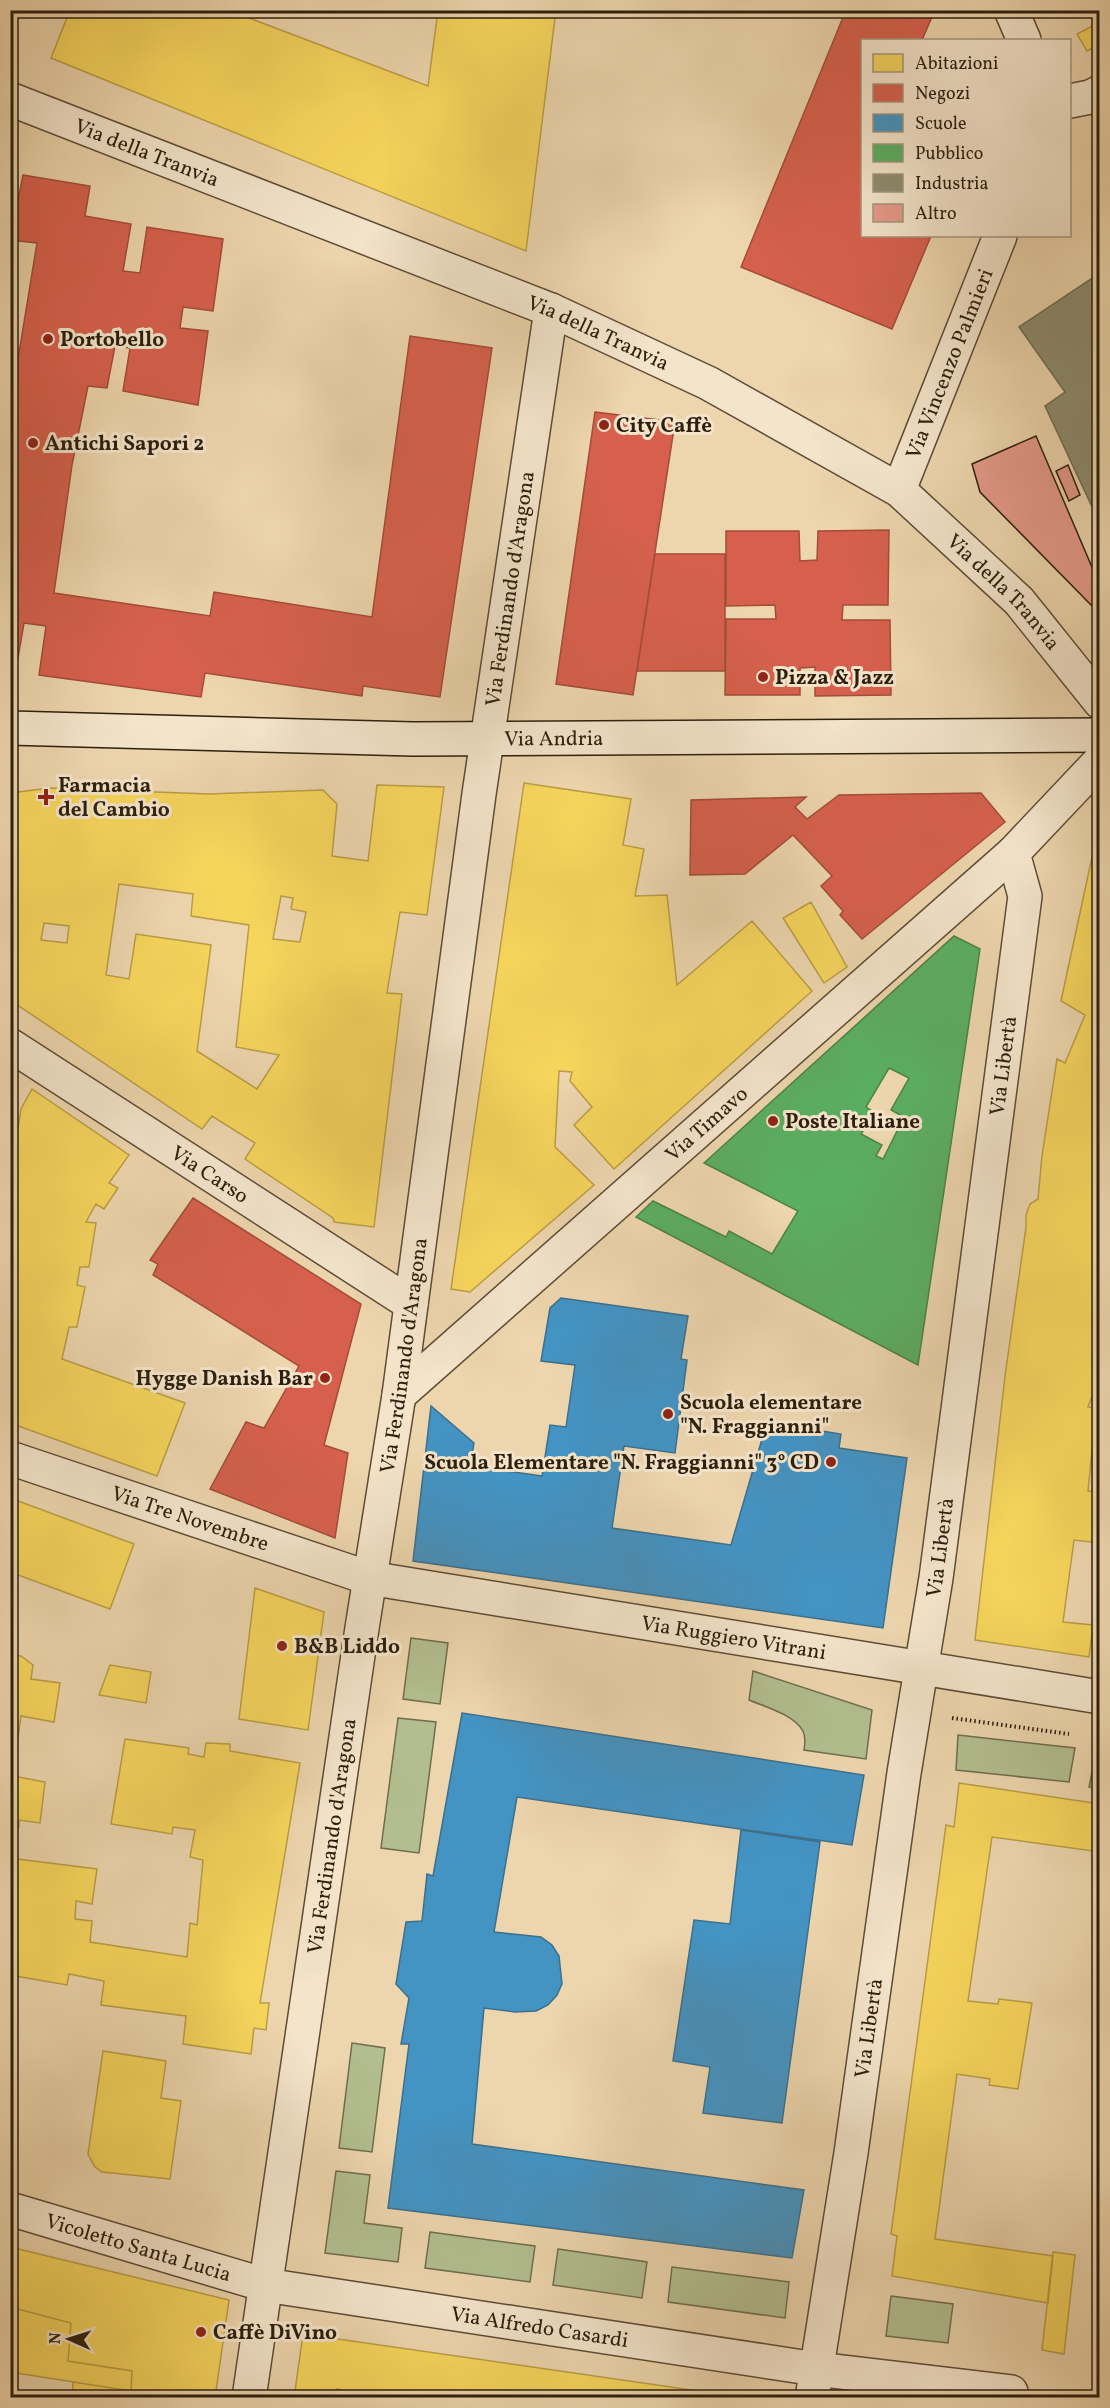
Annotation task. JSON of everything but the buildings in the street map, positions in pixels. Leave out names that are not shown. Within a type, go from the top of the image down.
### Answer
[{"type":"street","points":[[1011,10],[1024,39]]},
{"type":"street","points":[[1071,100],[1090,97],[1100,92]]},
{"type":"street","name":"Via della Tranvia","points":[[10,99],[551,310],[708,383],[899,490],[1019,601],[1100,702]]},
{"type":"street","name":"Via Vincenzo Palmieri","points":[[899,490],[1000,237]]},
{"type":"street","name":"Via Ferdinando d'Aragona","points":[[249,2397],[369,1578],[399,1395],[487,738],[551,310]]},
{"type":"street","name":"Via Andria","points":[[10,728],[412,739],[956,738],[1100,735]]},
{"type":"street","points":[[1013,853],[1100,761]]},
{"type":"street","name":"Via Timavo","points":[[399,1395],[1013,853]]},
{"type":"street","name":"Via Libertà","points":[[814,2383],[851,2153],[904,1773],[936,1578],[1025,896],[1013,853]]},
{"type":"street","name":"Via Carso","points":[[10,1045],[411,1304]]},
{"type":"street","name":"Via Tre Novembre","points":[[10,1458],[369,1578]]},
{"type":"street","name":"Via Ruggiero Vitrani","points":[[369,1578],[1100,1697]]},
{"type":"street","name":"Vicoletto Santa Lucia","points":[[10,2209],[265,2285]]},
{"type":"street","name":"Via Alfredo Casardi","points":[[265,2285],[814,2383]]},
{"type":"street","points":[[814,2383],[1011,2392]]},
{"type":"green space","points":[[411,1638],[448,1643],[440,1704],[403,1699]]},
{"type":"green space","points":[[753,1671],[872,1710],[866,1759],[804,1750],[805,1736],[793,1720],[749,1700]]},
{"type":"green space","points":[[398,1718],[436,1722],[419,1853],[381,1848]]},
{"type":"green space","points":[[958,1735],[1075,1748],[1069,1782],[956,1770]]},
{"type":"green space","points":[[1096,1753],[1099,1753],[1099,1789],[1089,1787]]},
{"type":"green space","points":[[352,2043],[385,2048],[372,2152],[339,2148]]},
{"type":"green space","points":[[336,2171],[370,2175],[364,2223],[402,2228],[398,2262],[325,2253]]},
{"type":"green space","points":[[430,2232],[535,2246],[530,2282],[425,2268]]},
{"type":"green space","points":[[558,2249],[647,2262],[642,2298],[553,2285]]},
{"type":"green space","points":[[672,2267],[789,2282],[785,2318],[668,2302]]},
{"type":"green space","points":[[891,2296],[953,2304],[948,2343],[886,2336]]},
{"type":"place","name":"Portobello","points":[[48,339]]},
{"type":"place","name":"City Caffè","points":[[604,425]]},
{"type":"place","name":"Antichi Sapori 2","points":[[33,443]]},
{"type":"place","name":"Pizza & Jazz","points":[[763,677]]},
{"type":"place","name":"Farmacia del Cambio","points":[[46,797]]},
{"type":"place","name":"Poste Italiane","points":[[773,1121]]},
{"type":"place","name":"Hygge Danish Bar","points":[[325,1378]]},
{"type":"place","name":"Scuola elementare \"N. Fraggianni\"","points":[[668,1414]]},
{"type":"place","name":"Scuola Elementare \"N. Fraggianni\" 3° CD","points":[[831,1462]]},
{"type":"place","name":"B&B Liddo","points":[[282,1646]]},
{"type":"place","name":"Caffè DiVino","points":[[201,2332]]}]
